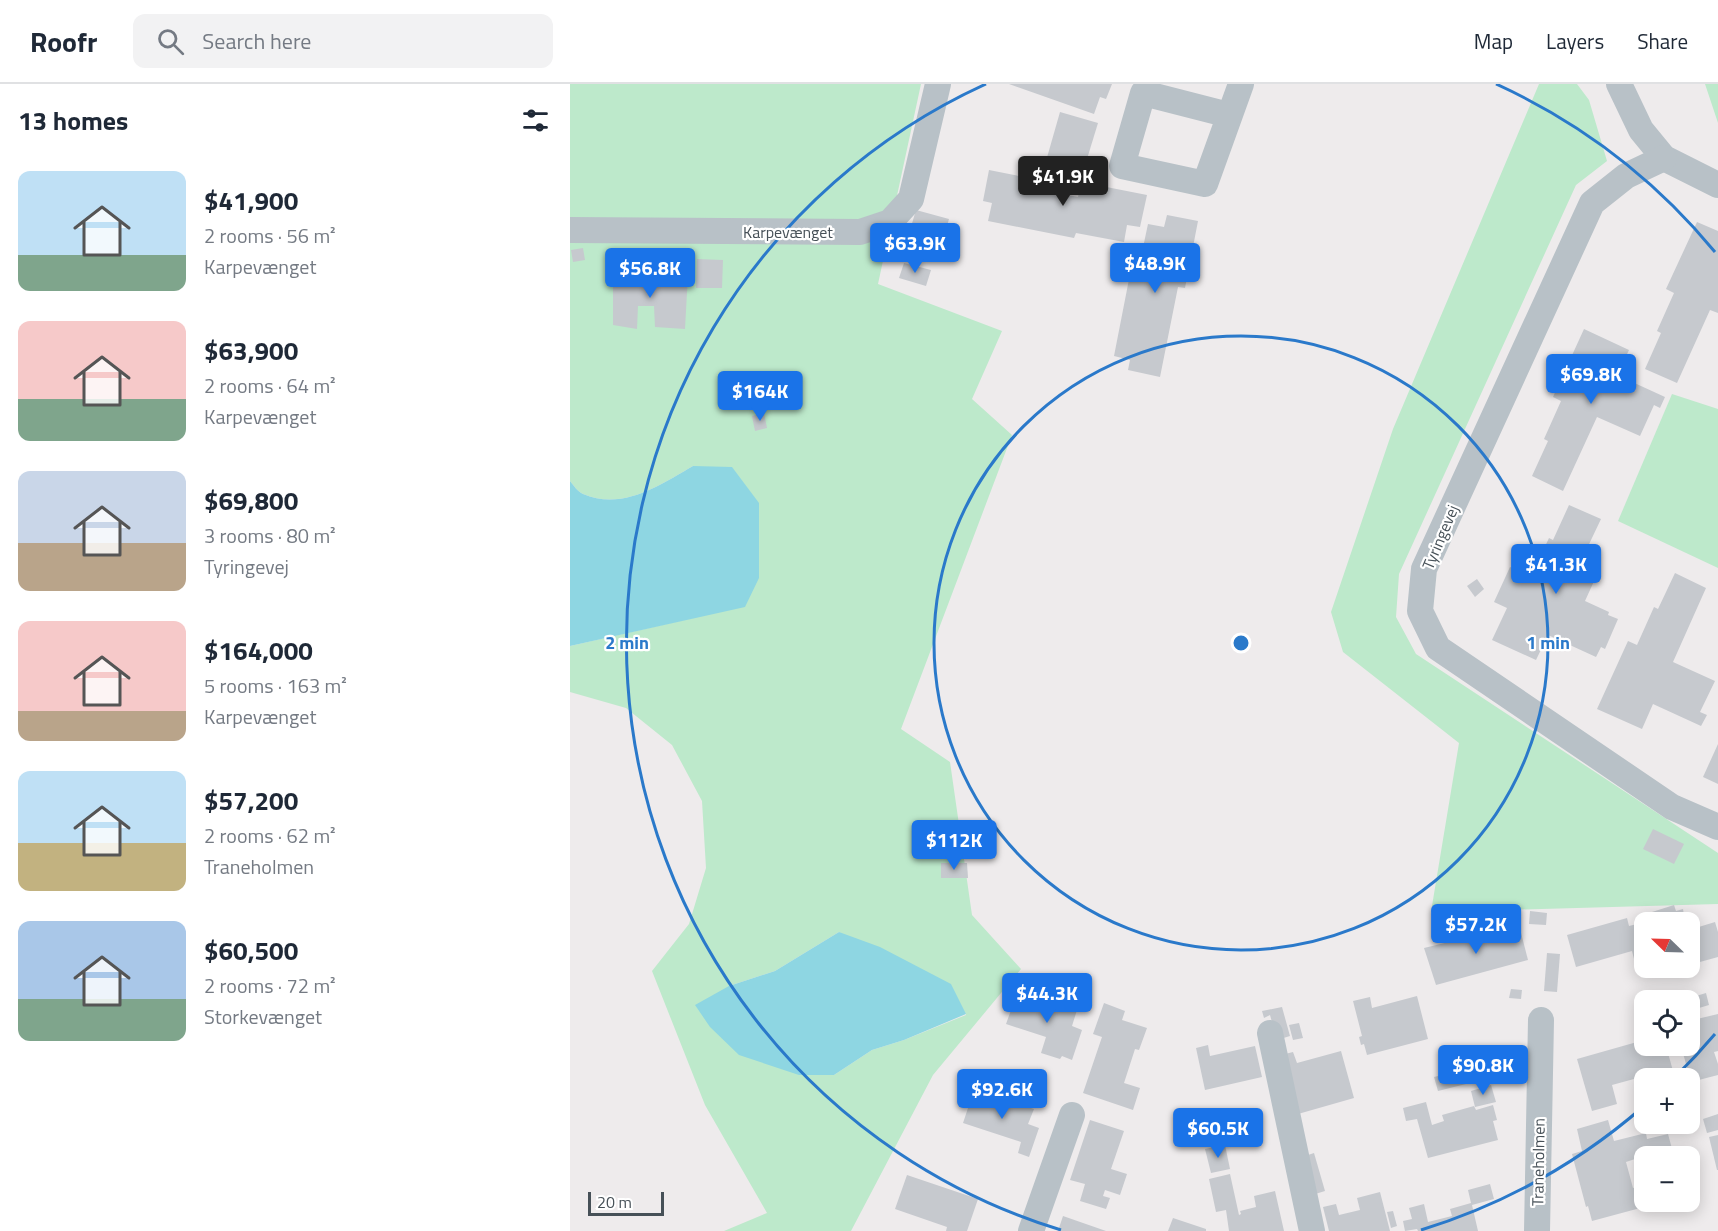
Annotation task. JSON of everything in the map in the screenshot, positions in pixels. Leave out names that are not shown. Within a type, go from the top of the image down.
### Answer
[{"type":"street","name":"Karpevænget","points":[[570,230],[860,232],[890,222],[911,198],[938,84]]},
{"type":"street","points":[[1229,115],[1143,93],[1122,166],[1205,184],[1241,84]]},
{"type":"street","points":[[1619,84],[1641,130],[1664,158],[1718,185]]},
{"type":"street","name":"Tyringevej","points":[[1664,158],[1626,176],[1592,204],[1424,569],[1420,611],[1438,648],[1672,807],[1718,827]]},
{"type":"street","name":"Traneholmen","points":[[1537,1231],[1541,1020]]},
{"type":"street","points":[[1270,1033],[1312,1231]]},
{"type":"street","points":[[1031,1231],[1072,1115]]},
{"type":"green space","points":[[570,84],[921,84],[878,284],[1002,331],[972,399],[1012,435],[901,729],[950,762],[972,915],[1021,969],[933,1075],[851,1231],[724,1231],[767,1213],[705,1105],[652,971],[689,924],[706,868],[702,801],[672,745],[626,708],[570,692],[570,646],[745,606],[693,466],[654,488],[627,498],[598,498],[583,494],[570,481]],"holes":[[[839,932],[966,1014],[904,1040],[872,1050],[834,1075],[729,986],[775,971]]]},
{"type":"green space","points":[[1539,84],[1577,84],[1589,100],[1607,161],[1576,185],[1399,574],[1396,617],[1416,654],[1718,853],[1718,904],[1431,912],[1459,743],[1343,652],[1331,612],[1393,429]]},
{"type":"green space","points":[[1705,84],[1718,84],[1718,123]]},
{"type":"green space","points":[[1672,394],[1718,409],[1718,568],[1618,521]]},
{"type":"water","points":[[693,466],[732,467],[759,503],[759,578],[745,607],[570,646],[570,481],[583,494],[598,498],[627,498],[654,488]]},
{"type":"water","points":[[839,932],[880,947],[951,984],[966,1014],[904,1040],[872,1050],[834,1075],[799,1075],[739,1055],[710,1027],[695,1005],[729,986],[775,971]]},
{"type":"building","points":[[1009,84],[1112,84],[1106,99],[1100,97],[1094,114]]},
{"type":"building","points":[[1060,112],[1098,123],[1083,172],[1046,161]]},
{"type":"building","points":[[989,170],[1054,183],[1052,192],[1078,197],[1081,182],[1147,195],[1140,227],[1127,225],[1124,242],[1076,233],[1074,238],[988,221],[992,203],[983,201]]},
{"type":"building","points":[[916,210],[949,219],[938,257],[905,247]]},
{"type":"building","points":[[1167,215],[1198,221],[1185,288],[1178,287],[1160,377],[1128,370],[1130,360],[1114,356],[1131,269],[1138,271],[1148,224],[1164,227]]},
{"type":"building","points":[[1697,222],[1718,231],[1718,313],[1710,310],[1677,383],[1645,369],[1661,333],[1657,331],[1674,293],[1666,289]]},
{"type":"building","points":[[583,248],[585,260],[573,262],[571,250]]},
{"type":"building","points":[[697,259],[723,260],[722,288],[696,288]]},
{"type":"building","points":[[904,263],[931,270],[926,286],[899,278]]},
{"type":"building","points":[[613,273],[688,274],[685,329],[655,327],[654,306],[638,306],[637,329],[613,325]]},
{"type":"building","points":[[1584,329],[1629,350],[1617,375],[1665,397],[1660,408],[1654,405],[1640,436],[1597,417],[1563,491],[1532,476],[1548,441],[1544,439],[1561,401],[1553,397]]},
{"type":"building","points":[[764,413],[767,428],[755,431],[752,416]]},
{"type":"building","points":[[1569,505],[1601,519],[1582,559],[1600,568],[1585,601],[1609,612],[1608,615],[1618,619],[1605,649],[1601,647],[1596,657],[1548,635],[1536,660],[1492,640],[1507,608],[1494,602],[1510,567],[1531,576],[1549,538],[1553,540]]},
{"type":"building","points":[[1675,573],[1706,588],[1673,662],[1715,681],[1700,712],[1707,715],[1701,726],[1653,704],[1642,729],[1597,709],[1628,641],[1637,645],[1654,607],[1658,609]]},
{"type":"building","points":[[1477,579],[1484,589],[1475,597],[1467,586]]},
{"type":"building","points":[[1718,744],[1718,784],[1703,777]]},
{"type":"building","points":[[1653,829],[1684,844],[1674,864],[1643,849]]},
{"type":"building","points":[[941,863],[967,863],[968,878],[941,878]]},
{"type":"building","points":[[1674,905],[1676,911],[1683,909],[1684,912],[1652,912]]},
{"type":"building","points":[[1530,911],[1547,913],[1546,925],[1529,924]]},
{"type":"building","points":[[1627,918],[1629,926],[1634,925],[1634,959],[1632,951],[1576,967],[1567,935]]},
{"type":"building","points":[[1715,922],[1718,932],[1718,957],[1700,962],[1700,927]]},
{"type":"building","points":[[1519,925],[1528,960],[1436,985],[1424,948]]},
{"type":"building","points":[[1547,953],[1560,954],[1557,992],[1544,991]]},
{"type":"building","points":[[1511,989],[1522,990],[1521,999],[1509,998]]},
{"type":"building","points":[[1018,991],[1077,1010],[1072,1026],[1082,1030],[1072,1060],[1041,1053],[1046,1037],[1006,1024]]},
{"type":"building","points":[[1706,993],[1709,1005],[1700,1008],[1700,995]]},
{"type":"building","points":[[1417,996],[1428,1039],[1367,1055],[1364,1044],[1361,1045],[1359,1037],[1362,1036],[1353,1001],[1370,997],[1372,1008]]},
{"type":"building","points":[[1104,1003],[1125,1011],[1122,1020],[1147,1028],[1139,1050],[1135,1049],[1124,1083],[1140,1088],[1133,1110],[1083,1093],[1102,1037],[1093,1034]]},
{"type":"building","points":[[1282,1007],[1290,1036],[1277,1040],[1270,1015],[1264,1018],[1262,1011]]},
{"type":"building","points":[[1718,1014],[1718,1051],[1714,1052],[1718,1064],[1718,1075],[1700,1080],[1700,1068],[1687,1068],[1684,1056],[1700,1056],[1700,1018]]},
{"type":"building","points":[[1299,1023],[1303,1038],[1293,1040],[1289,1025]]},
{"type":"building","points":[[1634,1043],[1634,1056],[1669,1056],[1672,1068],[1634,1068],[1634,1079],[1612,1085],[1617,1104],[1592,1111],[1577,1059]]},
{"type":"building","points":[[1208,1045],[1210,1056],[1255,1046],[1262,1077],[1205,1090],[1196,1048]]},
{"type":"building","points":[[1341,1051],[1354,1098],[1298,1114],[1281,1055],[1293,1052],[1297,1063]]},
{"type":"building","points":[[1462,1070],[1466,1084],[1438,1091],[1434,1077]]},
{"type":"building","points":[[1491,1085],[1496,1102],[1475,1107],[1471,1091]]},
{"type":"building","points":[[974,1090],[1034,1109],[1028,1124],[1039,1128],[1029,1157],[1018,1153],[1021,1142],[963,1123]]},
{"type":"building","points":[[1426,1102],[1432,1125],[1444,1121],[1442,1115],[1474,1106],[1476,1110],[1493,1105],[1497,1120],[1493,1121],[1498,1140],[1428,1158],[1417,1119],[1406,1121],[1403,1108]]},
{"type":"building","points":[[1718,1114],[1718,1130],[1707,1133],[1703,1119]]},
{"type":"building","points":[[1090,1120],[1124,1131],[1111,1169],[1127,1174],[1120,1195],[1105,1190],[1103,1196],[1110,1198],[1106,1209],[1080,1201],[1085,1184],[1070,1180]]},
{"type":"building","points":[[1608,1120],[1614,1141],[1642,1134],[1646,1134],[1647,1139],[1668,1134],[1671,1146],[1634,1146],[1634,1159],[1626,1162],[1634,1188],[1634,1210],[1592,1221],[1572,1154],[1582,1151],[1577,1129]]},
{"type":"building","points":[[1718,1135],[1718,1170],[1717,1170],[1709,1137]]},
{"type":"building","points":[[1225,1145],[1230,1169],[1211,1173],[1205,1149]]},
{"type":"building","points":[[1314,1153],[1325,1191],[1312,1195],[1302,1157]]},
{"type":"building","points":[[1230,1174],[1239,1215],[1240,1211],[1256,1207],[1254,1196],[1275,1191],[1284,1231],[1229,1231],[1226,1210],[1216,1212],[1209,1179]]},
{"type":"building","points":[[907,1175],[978,1199],[967,1231],[946,1231],[947,1227],[895,1209]]},
{"type":"building","points":[[1490,1184],[1494,1199],[1472,1205],[1478,1231],[1418,1231],[1417,1229],[1405,1231],[1403,1221],[1412,1219],[1409,1208],[1424,1204],[1428,1222],[1452,1216],[1450,1209],[1471,1203],[1468,1190]]},
{"type":"building","points":[[1380,1192],[1390,1231],[1329,1231],[1323,1207],[1336,1204],[1339,1215],[1360,1210],[1357,1198]]},
{"type":"building","points":[[1393,1211],[1397,1226],[1391,1228],[1387,1212]]},
{"type":"building","points":[[1063,1216],[1106,1231],[1058,1231]]},
{"type":"building","points":[[1173,1218],[1206,1229],[1206,1231],[1168,1231]]}]
